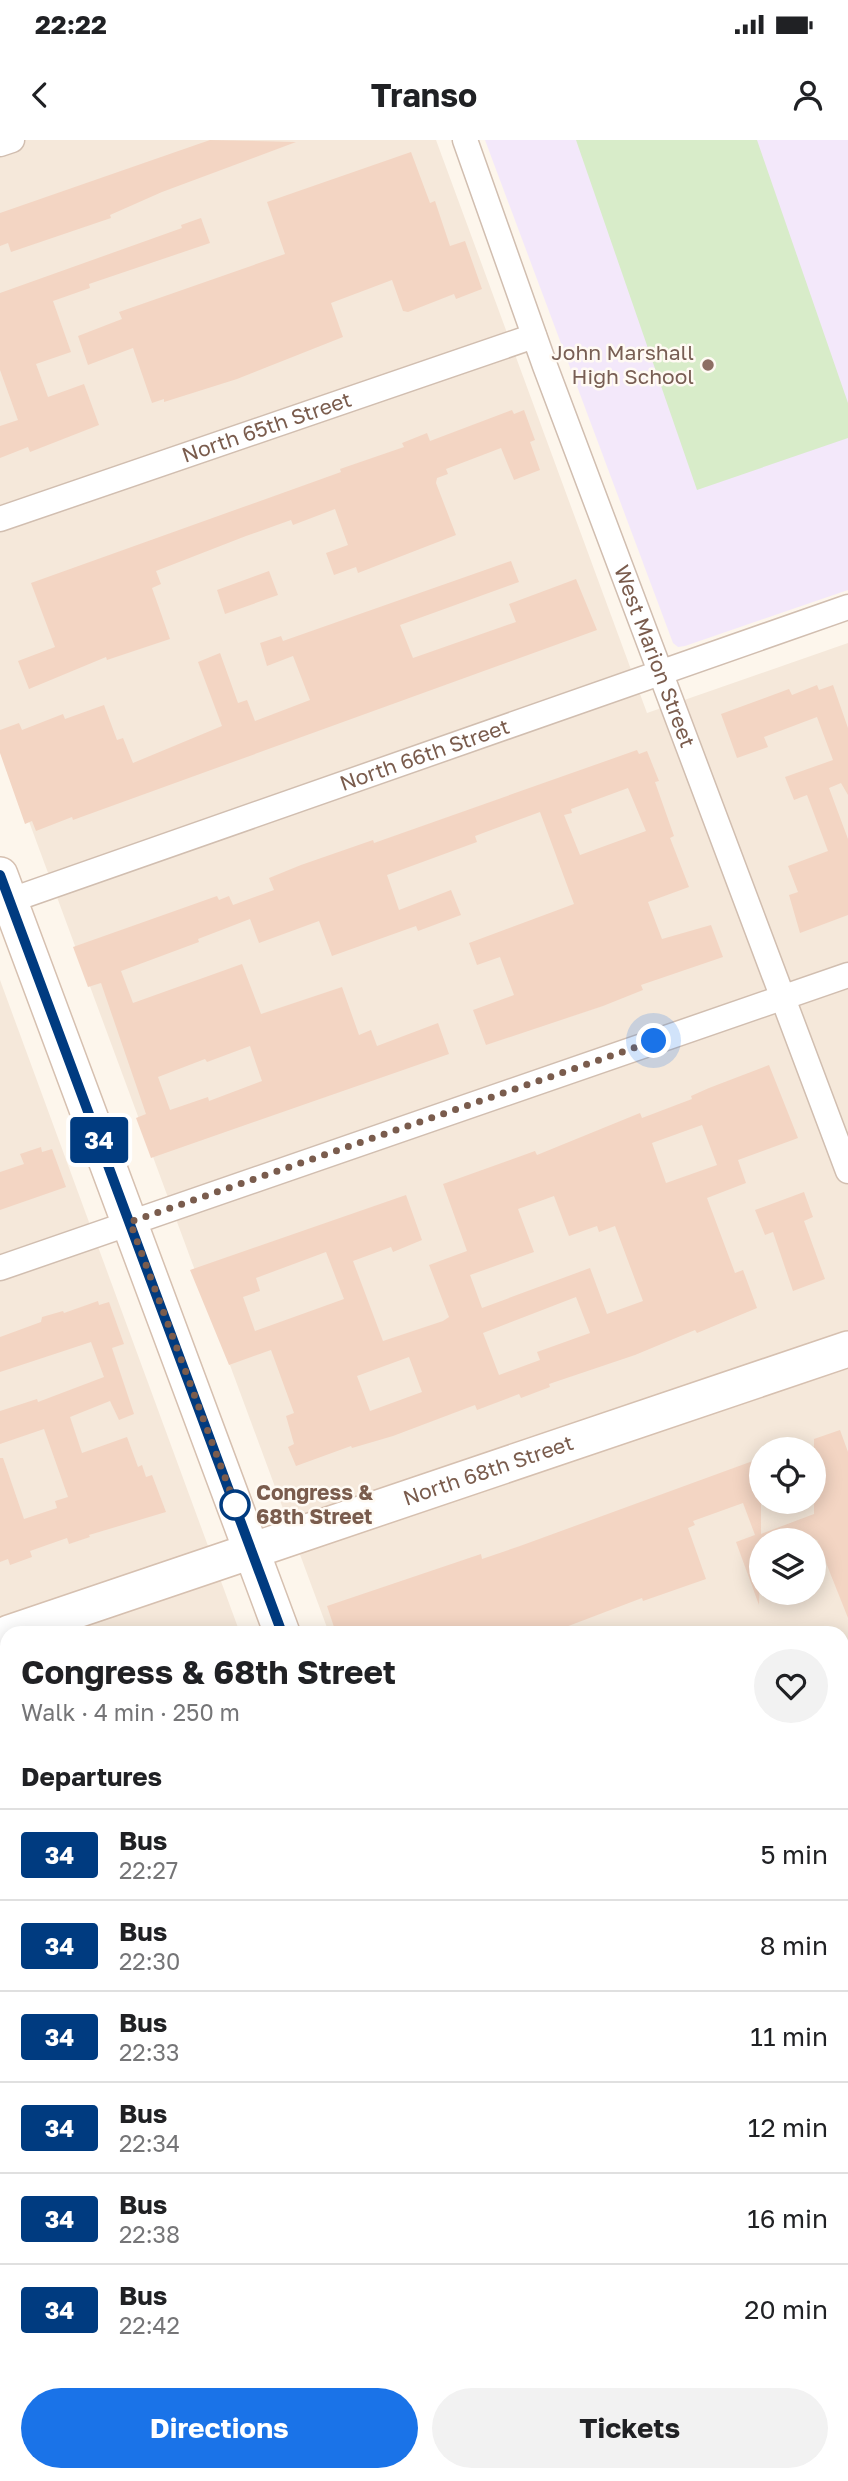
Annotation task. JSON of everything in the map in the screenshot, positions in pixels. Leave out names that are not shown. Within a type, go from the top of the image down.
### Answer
[{"type":"street","points":[[0,144],[12,140]]},
{"type":"street","name":"West Marion Street","points":[[465,140],[534,336],[848,1171]]},
{"type":"street","name":"North 65th Street","points":[[0,519],[534,336]]},
{"type":"street","name":"North 66th Street","points":[[3,893],[848,607]]},
{"type":"street","points":[[3,893],[130,1222],[280,1626]]},
{"type":"street","points":[[0,1268],[848,975]]},
{"type":"street","name":"North 68th Street","points":[[28,1626],[848,1349]]},
{"type":"shaded area","points":[[0,140],[436,140],[647,713],[848,643],[848,1626],[326,1626],[0,743]]},
{"type":"shaded area","name":"John Marshall High School","points":[[485,140],[848,140],[848,590],[685,646],[678,647],[673,643]]},
{"type":"shaded area","points":[[0,980],[237,1626],[0,1626]]},
{"type":"green space","points":[[576,140],[757,140],[848,403],[848,438],[697,490]]},
{"type":"building","points":[[210,140],[296,142],[162,192],[110,215],[111,218],[11,252],[8,243],[0,246],[0,213]]},
{"type":"building","points":[[411,152],[430,203],[435,201],[450,246],[465,241],[482,289],[456,299],[454,294],[408,312],[403,311],[392,280],[331,303],[343,337],[237,379],[164,402],[164,399],[152,403],[133,348],[88,365],[78,336],[122,319],[119,312],[285,254],[267,202]]},
{"type":"building","points":[[201,218],[210,243],[89,284],[90,288],[53,301],[71,352],[36,364],[48,397],[84,384],[99,425],[30,452],[28,447],[0,458],[0,426],[18,420],[0,370],[0,293],[182,228],[181,225]]},
{"type":"building","points":[[512,410],[514,414],[524,410],[535,440],[530,442],[540,470],[514,480],[501,448],[446,469],[448,474],[437,478],[436,483],[456,535],[358,573],[356,567],[334,575],[326,553],[348,545],[335,509],[293,525],[291,520],[246,536],[156,571],[161,584],[152,588],[170,639],[107,660],[106,657],[29,689],[18,661],[55,647],[31,583],[341,472],[340,469],[404,447],[402,443],[427,433],[430,441]]},
{"type":"building","points":[[511,561],[519,582],[400,625],[413,658],[516,622],[509,604],[576,579],[597,630],[73,820],[72,817],[36,831],[32,821],[25,824],[0,753],[0,730],[19,723],[22,730],[63,714],[65,719],[104,705],[117,740],[123,738],[133,763],[222,726],[198,662],[220,653],[238,703],[247,700],[255,721],[310,700],[293,656],[267,666],[260,643],[281,636],[283,641]]},
{"type":"building","points":[[269,571],[278,595],[225,614],[217,590]]},
{"type":"building","points":[[817,685],[819,690],[833,685],[848,728],[848,795],[841,783],[829,788],[848,839],[848,915],[800,933],[789,895],[798,892],[788,866],[828,851],[807,795],[794,800],[785,777],[833,760],[817,717],[764,737],[768,747],[737,758],[721,714],[789,689],[792,695]]},
{"type":"building","points":[[637,750],[639,754],[647,751],[659,781],[655,782],[674,836],[670,838],[689,887],[648,902],[662,939],[711,925],[723,957],[641,985],[643,990],[603,1006],[486,1045],[473,1010],[514,995],[500,957],[477,965],[469,943],[574,904],[540,812],[475,836],[477,842],[387,875],[399,910],[451,890],[461,915],[418,931],[416,926],[332,956],[319,921],[259,943],[250,919],[198,939],[199,942],[121,971],[133,1003],[242,964],[261,1014],[342,987],[359,1035],[371,1030],[377,1046],[438,1023],[449,1054],[151,1158],[136,1118],[146,1114],[101,983],[88,987],[73,947],[217,896],[219,900],[229,896],[233,905],[274,890],[269,878],[373,840],[374,843]],"holes":[[[628,788],[646,831],[580,855],[564,815],[572,813],[571,809]],[[250,1046],[262,1081],[209,1101],[208,1097],[170,1110],[158,1077]]]},
{"type":"building","points":[[769,1065],[798,1138],[738,1160],[746,1183],[707,1198],[735,1273],[743,1270],[757,1308],[697,1333],[695,1330],[635,1355],[549,1384],[550,1387],[521,1398],[519,1394],[477,1410],[475,1405],[393,1436],[352,1448],[351,1446],[296,1466],[288,1447],[294,1444],[286,1416],[294,1413],[271,1350],[229,1365],[190,1270],[406,1195],[422,1240],[393,1252],[391,1247],[353,1261],[383,1341],[443,1321],[449,1317],[429,1265],[467,1251],[443,1184],[535,1151],[537,1155],[640,1113],[642,1118],[692,1099],[691,1096]],"holes":[[[702,1125],[717,1165],[666,1183],[652,1143]],[[554,1196],[569,1236],[597,1226],[599,1232],[615,1226],[643,1301],[607,1314],[590,1268],[482,1308],[470,1275],[534,1252],[518,1209]],[[326,1252],[344,1299],[255,1331],[243,1297],[260,1291],[256,1278]],[[576,1297],[590,1333],[537,1352],[540,1360],[499,1375],[483,1333]],[[409,1357],[422,1392],[370,1411],[357,1376]]]},
{"type":"building","points":[[41,1147],[42,1152],[52,1149],[66,1187],[0,1210],[0,1172],[24,1164],[20,1154]]},
{"type":"building","points":[[804,1192],[813,1217],[804,1221],[825,1279],[793,1291],[773,1232],[765,1235],[755,1210]]},
{"type":"building","points":[[98,1301],[99,1305],[109,1302],[124,1344],[112,1348],[134,1414],[119,1420],[110,1401],[70,1417],[82,1453],[127,1437],[138,1467],[142,1465],[146,1477],[152,1475],[166,1512],[89,1535],[90,1537],[69,1544],[67,1538],[30,1551],[32,1557],[10,1565],[8,1559],[0,1562],[0,1458],[3,1458],[24,1519],[57,1508],[55,1501],[68,1497],[44,1429],[0,1444],[0,1411],[37,1399],[38,1402],[104,1377],[91,1342],[0,1372],[0,1337],[41,1322],[42,1317],[63,1311],[64,1313]]},
{"type":"building","points":[[840,1430],[848,1452],[848,1618],[826,1563],[826,1528],[777,1528],[814,1514],[826,1514],[826,1437],[820,1437]]},
{"type":"building","points":[[749,1462],[749,1514],[761,1514],[761,1528],[752,1528],[743,1503],[693,1521],[695,1525],[688,1528],[706,1579],[643,1601],[642,1598],[568,1626],[334,1626],[327,1606],[481,1554],[482,1559]]},
{"type":"building","points":[[749,1537],[749,1578],[736,1542]]},
{"type":"bus line","name":"34","points":[[0,875],[280,1626]]},
{"type":"place","name":"John Marshall High School","points":[[708,365]]},
{"type":"place","name":"Congress & 68th Street","points":[[235,1505]]},
{"type":"route","points":[[235,1505],[239,1515],[130,1222],[654,1041]]}]
